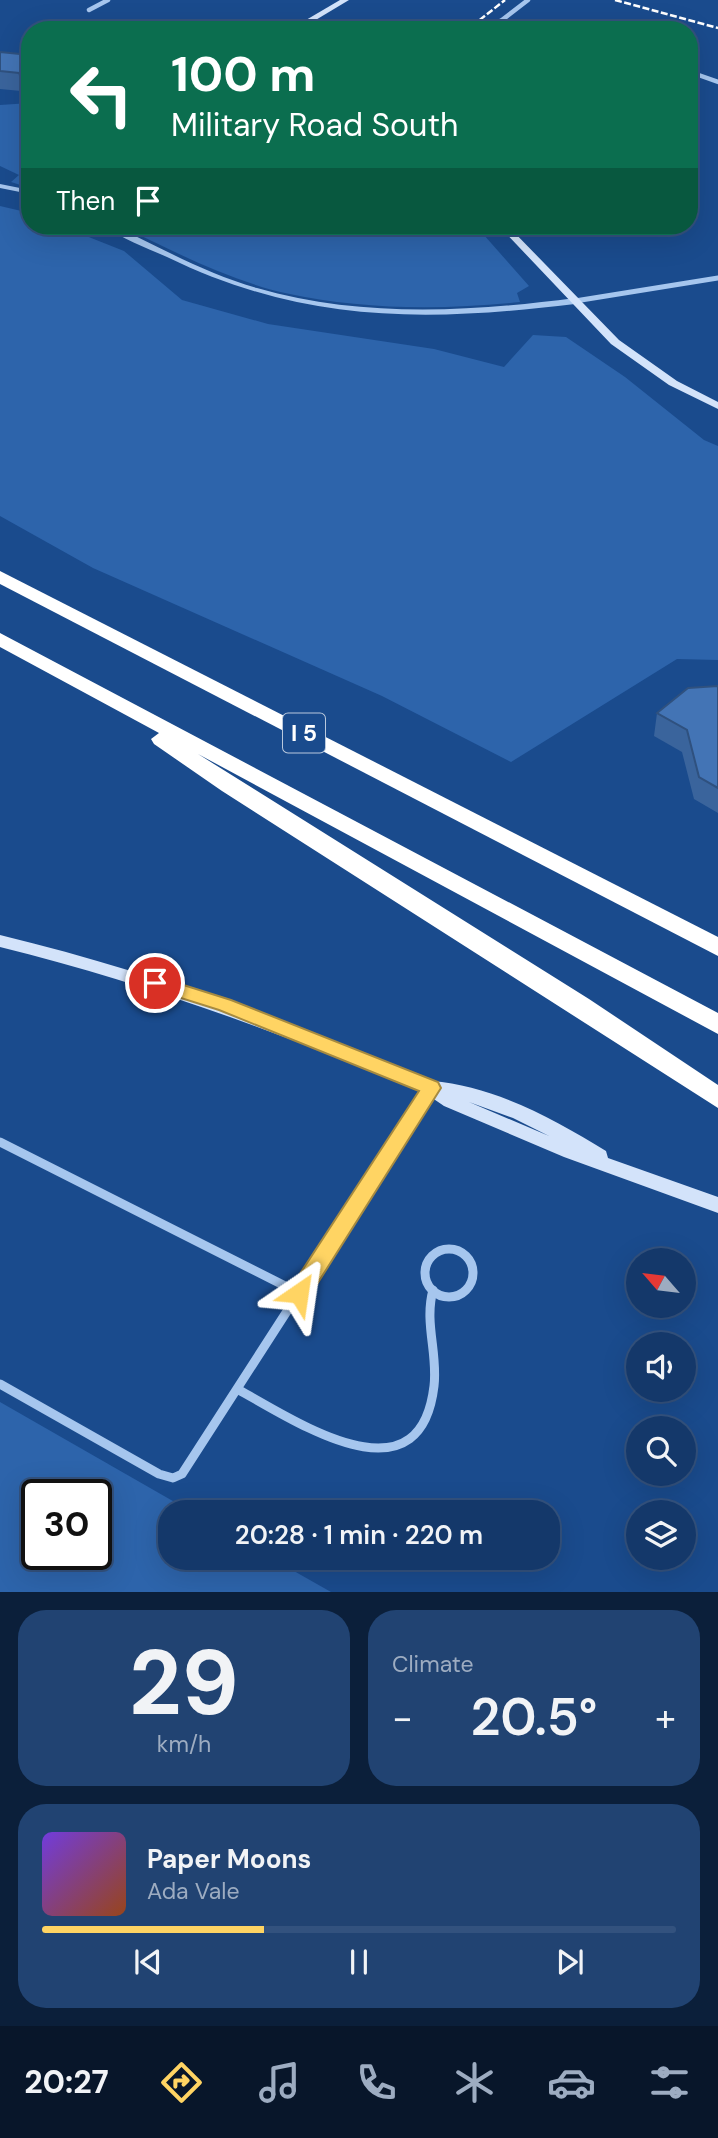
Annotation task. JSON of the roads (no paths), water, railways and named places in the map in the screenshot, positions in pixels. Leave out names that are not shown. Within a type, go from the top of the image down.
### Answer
[{"type":"highway","name":"I 5","points":[[0,576],[718,947]]},
{"type":"highway","name":"I 5","points":[[0,639],[718,1024]]},
{"type":"highway","points":[[76,680],[241,795],[631,1037],[718,1098]]},
{"type":"highway","points":[[609,890],[718,939]]},
{"type":"highway","points":[[631,1037],[718,1080]]},
{"type":"main road","points":[[315,21],[345,0]]},
{"type":"main road","points":[[512,235],[615,342],[673,383],[718,406]]},
{"type":"main road","points":[[0,941],[67,956],[225,1005],[432,1088],[450,1101],[570,1152],[718,1205]]},
{"type":"street","points":[[89,10],[108,0]]},
{"type":"street","points":[[500,21],[528,0]]},
{"type":"street","points":[[698,75],[718,82]]},
{"type":"street","points":[[0,186],[21,190]]},
{"type":"street","points":[[128,235],[207,273],[253,290],[364,311],[435,315],[499,312],[718,278]]},
{"type":"street","points":[[0,1384],[159,1474],[173,1478],[189,1468],[432,1088]]},
{"type":"street","points":[[0,1142],[299,1293]]},
{"type":"street","points":[[239,1390],[336,1440],[362,1448],[382,1450],[403,1446],[418,1435],[427,1419],[434,1386],[427,1306],[433,1290],[424,1274],[429,1257],[446,1250],[455,1251],[470,1262],[473,1280],[461,1293],[451,1295],[433,1290]]},
{"type":"railway","points":[[478,21],[505,0]]},
{"type":"railway","points":[[615,0],[692,21]]},
{"type":"railway","points":[[698,23],[718,28]]}]
